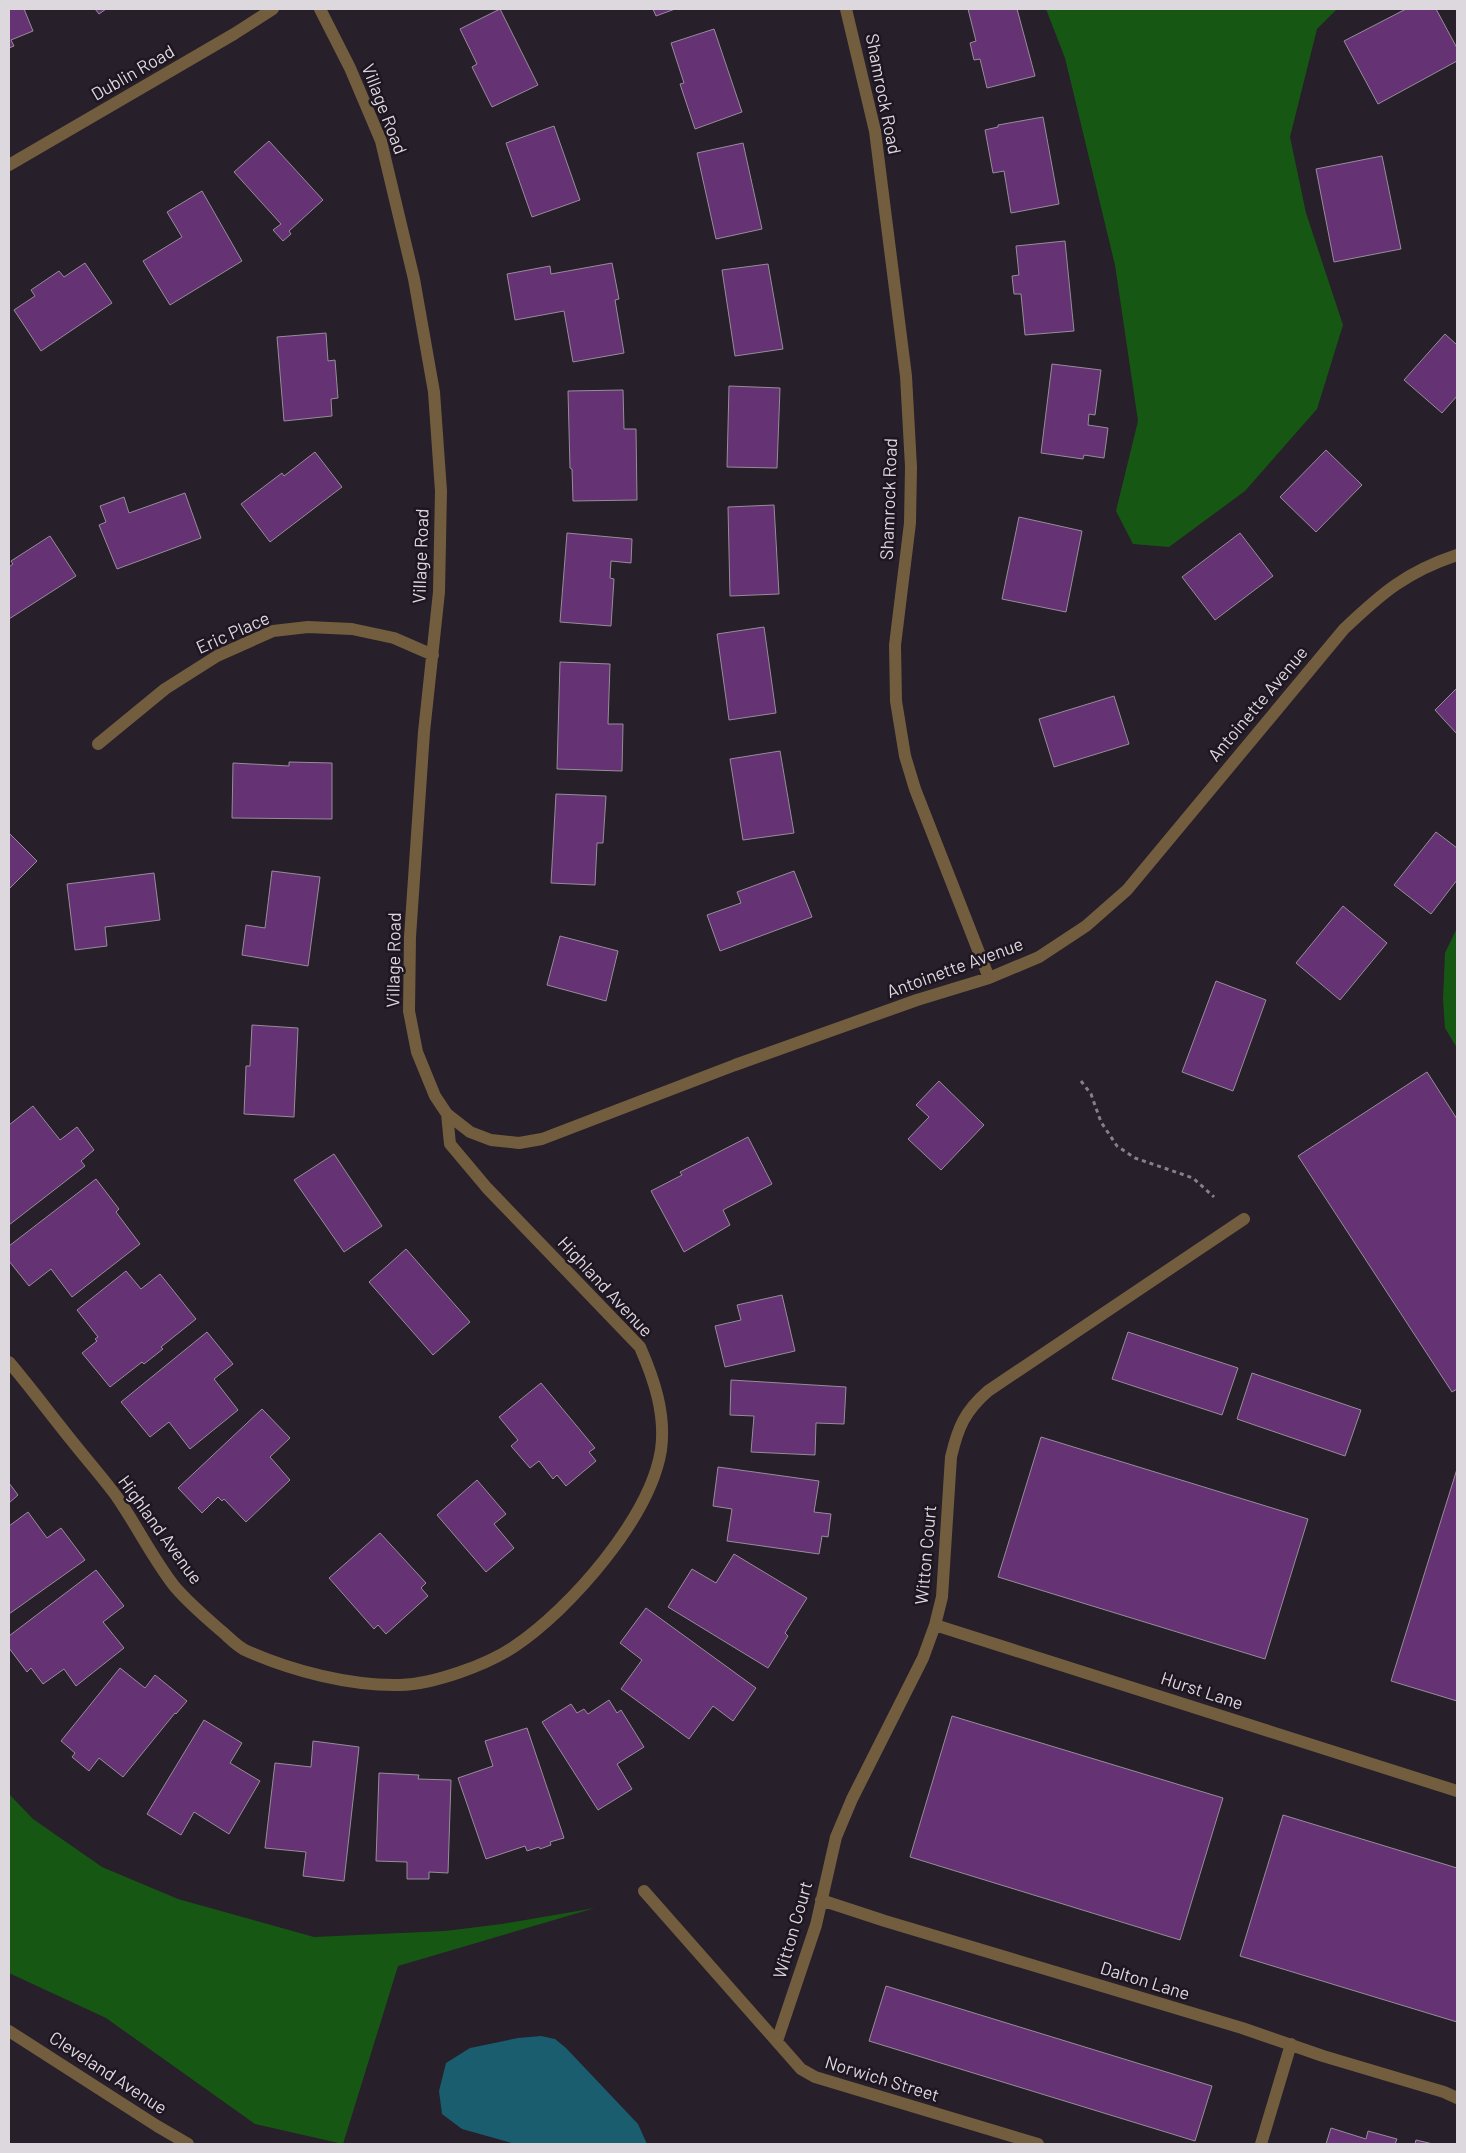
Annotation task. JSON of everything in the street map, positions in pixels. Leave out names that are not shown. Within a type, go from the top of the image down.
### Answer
[{"type":"street","name":"Dublin Road","points":[[9,166],[234,34],[272,9]]},
{"type":"street","name":"Village Road","points":[[320,9],[350,68],[381,142],[414,279],[432,382],[441,492],[439,592],[423,752],[410,936],[409,1011],[417,1052],[435,1096],[447,1114]]},
{"type":"street","name":"Shamrock Road","points":[[846,9],[875,131],[906,376],[911,467],[910,523],[895,644],[896,701],[905,756],[915,789],[988,978]]},
{"type":"street","name":"Antoinette Avenue","points":[[447,1114],[470,1132],[491,1140],[519,1143],[542,1139],[735,1065],[880,1013],[988,978],[1039,956],[1086,926],[1128,890],[1344,629],[1380,595],[1408,575],[1457,555]]},
{"type":"street","name":"Eric Place","points":[[98,744],[165,689],[217,656],[273,631],[308,627],[352,629],[394,638],[433,655]]},
{"type":"street","name":"Highland Avenue","points":[[9,1362],[117,1497],[175,1586],[208,1619],[244,1650],[314,1676],[401,1685],[442,1677],[480,1665],[513,1648],[547,1622],[573,1594],[606,1557],[634,1517],[654,1475],[661,1449],[660,1412],[654,1379],[640,1346],[468,1166],[450,1144],[447,1114]]},
{"type":"street","name":"Witton Court","points":[[777,2041],[816,1925],[836,1836],[852,1799],[923,1658],[935,1625],[942,1597],[951,1457],[963,1418],[974,1404],[1016,1372],[1244,1219]]},
{"type":"street","name":"Hurst Lane","points":[[935,1625],[1457,1791]]},
{"type":"street","name":"Norwich Street","points":[[644,1891],[801,2069],[814,2077],[1038,2144]]},
{"type":"street","name":"Dalton Lane","points":[[821,1900],[885,1922],[1290,2044],[1323,2056],[1444,2092],[1457,2098]]},
{"type":"street","name":"Cleveland Avenue","points":[[9,2031],[188,2144]]},
{"type":"street","points":[[1261,2144],[1290,2044]]},
{"type":"path","points":[[1081,1081],[1091,1094],[1101,1122],[1117,1146],[1135,1158],[1193,1178],[1214,1197]]},
{"type":"green space","points":[[1046,9],[1337,9],[1317,29],[1290,137],[1306,213],[1343,325],[1317,409],[1245,491],[1169,547],[1133,544],[1116,511],[1138,421],[1115,265],[1065,58]]},
{"type":"green space","points":[[1457,928],[1457,1048],[1445,1028],[1443,999],[1445,953]]},
{"type":"green space","points":[[9,1794],[33,1819],[102,1867],[178,1899],[314,1937],[445,1931],[502,1924],[595,1908],[398,1966],[343,2144],[255,2124],[106,2018],[9,1973]]},
{"type":"water","points":[[541,2036],[555,2039],[566,2048],[638,2124],[647,2144],[515,2144],[462,2129],[442,2114],[439,2091],[446,2063],[470,2048],[518,2038]]},
{"type":"building","points":[[9,9],[24,9],[33,31],[11,40],[14,46],[9,48]]},
{"type":"building","points":[[95,9],[106,9],[99,14]]},
{"type":"building","points":[[500,9],[538,85],[492,107],[472,67],[477,64],[460,29]]},
{"type":"building","points":[[653,9],[675,9],[656,16]]},
{"type":"building","points":[[968,9],[1017,9],[1035,76],[987,88],[980,59],[974,60],[970,43],[976,41]]},
{"type":"building","points":[[1406,9],[1436,9],[1457,48],[1457,61],[1378,104],[1344,41]]},
{"type":"building","points":[[714,29],[742,112],[695,129],[680,84],[684,83],[671,43]]},
{"type":"building","points":[[1043,117],[1059,204],[1011,213],[1004,171],[993,173],[985,130],[998,127],[998,125]]},
{"type":"building","points":[[554,126],[580,200],[532,217],[506,143]]},
{"type":"building","points":[[269,141],[323,200],[289,231],[291,234],[283,241],[273,230],[281,224],[234,172]]},
{"type":"building","points":[[743,143],[762,229],[716,239],[697,153]]},
{"type":"building","points":[[1382,156],[1401,249],[1334,262],[1316,169]]},
{"type":"building","points":[[202,191],[242,261],[170,305],[143,261],[182,237],[167,212]]},
{"type":"building","points":[[1065,241],[1074,331],[1025,335],[1021,294],[1014,294],[1012,276],[1019,275],[1016,246]]},
{"type":"building","points":[[85,263],[112,303],[41,351],[14,310],[35,296],[31,290],[59,271],[64,277]]},
{"type":"building","points":[[612,263],[619,299],[615,300],[624,353],[573,362],[564,311],[515,320],[507,274],[550,266],[551,274]]},
{"type":"building","points":[[768,264],[783,349],[735,356],[722,270]]},
{"type":"building","points":[[326,333],[328,361],[335,360],[338,398],[331,399],[332,416],[284,421],[277,337]]},
{"type":"building","points":[[1445,334],[1457,345],[1457,396],[1442,413],[1404,380]]},
{"type":"building","points":[[1052,364],[1101,370],[1095,415],[1089,414],[1088,425],[1108,428],[1104,458],[1084,455],[1083,459],[1041,453]]},
{"type":"building","points":[[729,386],[780,388],[777,468],[727,467]]},
{"type":"building","points":[[623,390],[624,429],[636,429],[637,500],[573,501],[568,391]]},
{"type":"building","points":[[1326,450],[1362,485],[1316,532],[1280,497]]},
{"type":"building","points":[[315,452],[342,487],[270,542],[241,504],[282,473],[284,476]]},
{"type":"building","points":[[185,493],[201,538],[117,569],[99,525],[106,522],[100,506],[124,497],[129,513]]},
{"type":"building","points":[[774,505],[779,594],[730,596],[728,507]]},
{"type":"building","points":[[1019,517],[1082,531],[1066,612],[1002,599]]},
{"type":"building","points":[[567,533],[632,539],[631,563],[611,561],[610,578],[614,579],[611,626],[560,622]]},
{"type":"building","points":[[1240,533],[1273,576],[1215,620],[1182,577]]},
{"type":"building","points":[[50,536],[76,576],[9,619],[9,567],[13,564],[11,561]]},
{"type":"building","points":[[764,627],[776,713],[729,720],[717,634]]},
{"type":"building","points":[[560,662],[610,664],[608,724],[623,724],[622,771],[557,769]]},
{"type":"building","points":[[1457,688],[1457,734],[1435,710]]},
{"type":"building","points":[[1114,696],[1129,744],[1054,767],[1039,719]]},
{"type":"building","points":[[780,751],[794,833],[743,840],[730,759]]},
{"type":"building","points":[[289,762],[332,763],[332,819],[232,818],[233,763],[289,766]]},
{"type":"building","points":[[556,794],[606,796],[603,843],[597,843],[595,885],[551,883]]},
{"type":"building","points":[[1436,832],[1457,848],[1457,880],[1431,914],[1394,885]]},
{"type":"building","points":[[9,833],[37,861],[9,889]]},
{"type":"building","points":[[272,871],[320,877],[308,966],[242,955],[246,925],[265,928]]},
{"type":"building","points":[[794,871],[812,917],[720,951],[707,915],[741,903],[737,892]]},
{"type":"building","points":[[154,873],[160,920],[105,927],[107,946],[75,950],[67,884]]},
{"type":"building","points":[[1343,906],[1387,943],[1340,1000],[1296,963]]},
{"type":"building","points":[[560,936],[618,951],[606,1001],[547,985]]},
{"type":"building","points":[[1216,981],[1266,1000],[1233,1091],[1182,1072]]},
{"type":"building","points":[[252,1025],[298,1028],[294,1117],[244,1114],[246,1066],[250,1066]]},
{"type":"building","points":[[1427,1072],[1457,1119],[1457,1389],[1452,1392],[1298,1156]]},
{"type":"building","points":[[939,1081],[984,1125],[941,1170],[908,1139],[929,1117],[916,1105]]},
{"type":"building","points":[[33,1106],[60,1140],[77,1127],[94,1150],[81,1161],[85,1166],[9,1225],[9,1125]]},
{"type":"building","points":[[748,1137],[772,1184],[723,1210],[730,1225],[684,1252],[651,1191],[682,1175],[680,1172]]},
{"type":"building","points":[[334,1154],[382,1226],[344,1252],[294,1180]]},
{"type":"building","points":[[96,1179],[119,1209],[116,1212],[140,1244],[72,1297],[51,1269],[29,1286],[9,1261],[9,1246]]},
{"type":"building","points":[[406,1249],[470,1322],[433,1355],[369,1282]]},
{"type":"building","points":[[126,1271],[141,1289],[160,1274],[196,1319],[161,1347],[163,1349],[144,1364],[142,1362],[110,1387],[82,1353],[97,1341],[95,1339],[98,1337],[77,1310]]},
{"type":"building","points":[[782,1295],[795,1351],[725,1367],[715,1326],[741,1320],[737,1305]]},
{"type":"building","points":[[207,1332],[233,1364],[214,1379],[238,1410],[190,1449],[169,1422],[150,1437],[121,1402]]},
{"type":"building","points":[[1128,1332],[1238,1368],[1222,1415],[1112,1379]]},
{"type":"building","points":[[1252,1373],[1361,1410],[1345,1456],[1237,1419]]},
{"type":"building","points":[[731,1380],[846,1387],[844,1424],[816,1423],[815,1455],[751,1452],[754,1416],[730,1415]]},
{"type":"building","points":[[541,1383],[595,1448],[589,1452],[596,1461],[566,1486],[557,1475],[553,1479],[539,1461],[530,1468],[511,1446],[518,1440],[499,1417]]},
{"type":"building","points":[[262,1409],[290,1438],[270,1457],[290,1480],[246,1522],[224,1499],[222,1501],[218,1497],[202,1513],[178,1488]]},
{"type":"building","points":[[1041,1437],[1308,1519],[1265,1659],[998,1577]]},
{"type":"building","points":[[718,1467],[819,1481],[814,1512],[831,1514],[828,1537],[822,1536],[819,1554],[727,1541],[732,1509],[713,1506]]},
{"type":"building","points":[[1457,1469],[1457,1701],[1391,1681]]},
{"type":"building","points":[[477,1480],[506,1514],[494,1524],[514,1548],[486,1572],[437,1515]]},
{"type":"building","points":[[9,1483],[18,1495],[9,1503]]},
{"type":"building","points":[[28,1512],[47,1538],[61,1528],[85,1560],[9,1614],[9,1526]]},
{"type":"building","points":[[380,1533],[426,1583],[421,1588],[428,1596],[386,1634],[378,1625],[374,1629],[329,1578]]},
{"type":"building","points":[[734,1554],[807,1598],[785,1633],[788,1636],[768,1668],[668,1607],[692,1569],[716,1583]]},
{"type":"building","points":[[96,1570],[124,1606],[103,1622],[124,1648],[76,1686],[64,1669],[43,1684],[31,1668],[27,1672],[9,1648],[9,1636]]},
{"type":"building","points":[[646,1608],[756,1688],[733,1721],[713,1706],[689,1739],[621,1689],[642,1660],[620,1643]]},
{"type":"building","points":[[120,1668],[145,1688],[155,1675],[187,1701],[123,1777],[99,1758],[89,1771],[72,1757],[75,1753],[61,1741]]},
{"type":"building","points":[[609,1700],[617,1713],[621,1710],[644,1747],[617,1764],[632,1789],[598,1810],[542,1722],[571,1704],[577,1713],[584,1709],[588,1714]]},
{"type":"building","points":[[952,1716],[1223,1798],[1180,1940],[910,1857]]},
{"type":"building","points":[[204,1720],[242,1743],[230,1763],[260,1781],[229,1834],[194,1812],[181,1835],[147,1814]]},
{"type":"building","points":[[527,1728],[564,1838],[550,1842],[551,1845],[540,1849],[539,1847],[527,1851],[525,1846],[486,1859],[458,1778],[493,1766],[485,1741]]},
{"type":"building","points":[[313,1741],[359,1747],[344,1881],[303,1876],[306,1852],[265,1848],[275,1763],[311,1767]]},
{"type":"building","points":[[379,1773],[419,1775],[418,1779],[451,1780],[448,1873],[429,1872],[429,1879],[407,1879],[407,1862],[376,1861]]},
{"type":"building","points":[[1283,1815],[1457,1868],[1457,2022],[1240,1956]]},
{"type":"building","points":[[886,1986],[1212,2086],[1195,2141],[869,2041]]},
{"type":"building","points":[[1331,2128],[1366,2139],[1368,2131],[1397,2139],[1395,2144],[1326,2144]]},
{"type":"building","points":[[1416,2140],[1433,2144],[1415,2144]]}]
